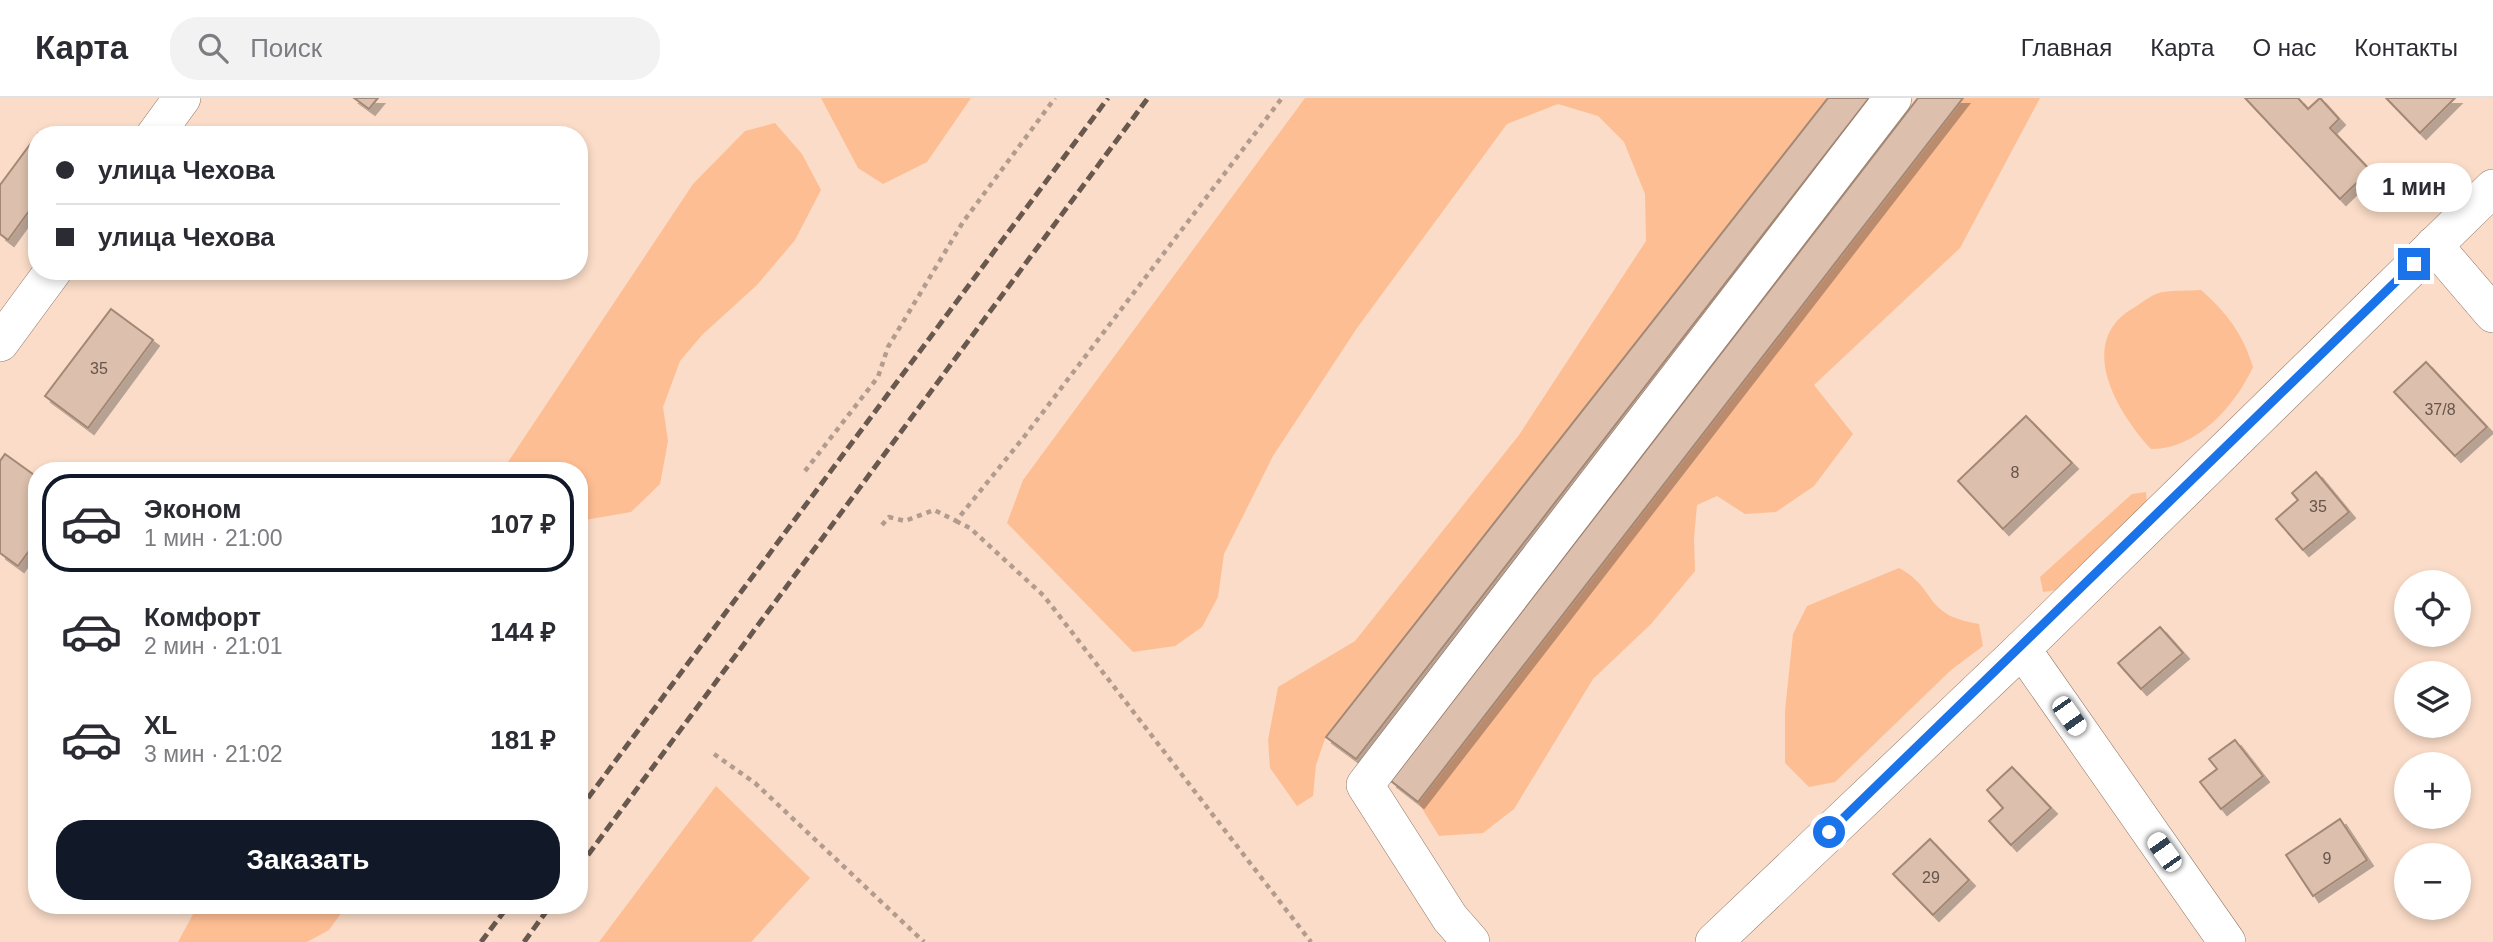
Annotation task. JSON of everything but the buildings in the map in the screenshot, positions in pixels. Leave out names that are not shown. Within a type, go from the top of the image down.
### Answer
[{"type":"street","points":[[162,126],[182,98]]},
{"type":"street","points":[[1471,942],[1450,918],[1365,785],[1893,98]]},
{"type":"street","points":[[1714,942],[2022,649],[2493,188]]},
{"type":"street","points":[[2434,245],[2493,314]]},
{"type":"street","points":[[0,343],[46,280]]},
{"type":"street","points":[[2022,649],[2227,942]]},
{"type":"path","points":[[805,471],[878,377],[888,347],[962,222],[1055,98]]},
{"type":"path","points":[[956,521],[1024,437],[1282,98]]},
{"type":"path","points":[[882,525],[889,517],[905,521],[934,510],[970,528],[1044,596],[1311,942]]},
{"type":"path","points":[[714,754],[755,783],[924,942]]},
{"type":"shaded area","points":[[821,98],[971,98],[927,162],[883,184],[858,168]]},
{"type":"shaded area","points":[[1305,98],[1828,98],[1326,736],[1316,765],[1313,796],[1297,806],[1270,768],[1268,740],[1278,687],[1355,641],[1519,435],[1646,241],[1645,194],[1624,142],[1598,116],[1558,104],[1507,124],[1357,328],[1273,456],[1224,554],[1218,597],[1202,627],[1175,646],[1133,652],[1007,523],[1023,480]]},
{"type":"shaded area","points":[[1963,98],[2040,98],[1960,248],[1814,385],[1853,434],[1814,486],[1776,512],[1745,514],[1717,496],[1697,505],[1695,571],[1651,624],[1593,679],[1514,809],[1483,833],[1439,836],[1418,802]]},
{"type":"shaded area","points":[[775,123],[802,154],[821,190],[795,240],[757,285],[702,335],[680,361],[663,407],[668,441],[660,484],[631,512],[588,519],[588,462],[508,462],[693,184],[745,131]]},
{"type":"shaded area","points":[[2201,290],[2233,325],[2253,367],[2236,396],[2212,423],[2183,442],[2151,449],[2126,416],[2107,377],[2104,357],[2107,338],[2117,321],[2152,296],[2168,291]]},
{"type":"shaded area","points":[[2146,492],[2147,506],[2056,590],[2043,592],[2040,577],[2132,494]]},
{"type":"shaded area","points":[[1899,568],[1920,584],[1939,608],[1961,620],[1979,624],[1983,646],[1951,670],[1835,782],[1809,787],[1785,763],[1785,711],[1793,634],[1807,606]]},
{"type":"shaded area","points":[[716,786],[810,878],[751,942],[599,942]]},
{"type":"shaded area","points":[[193,914],[341,914],[329,930],[307,942],[178,942]]},
{"type":"railway","points":[[588,798],[1108,98]]},
{"type":"railway","points":[[588,855],[1148,98]]},
{"type":"railway","points":[[481,942],[502,914]]},
{"type":"railway","points":[[524,942],[544,914]]},
{"type":"route","points":[[1829,832],[2022,649],[2414,264]]}]
